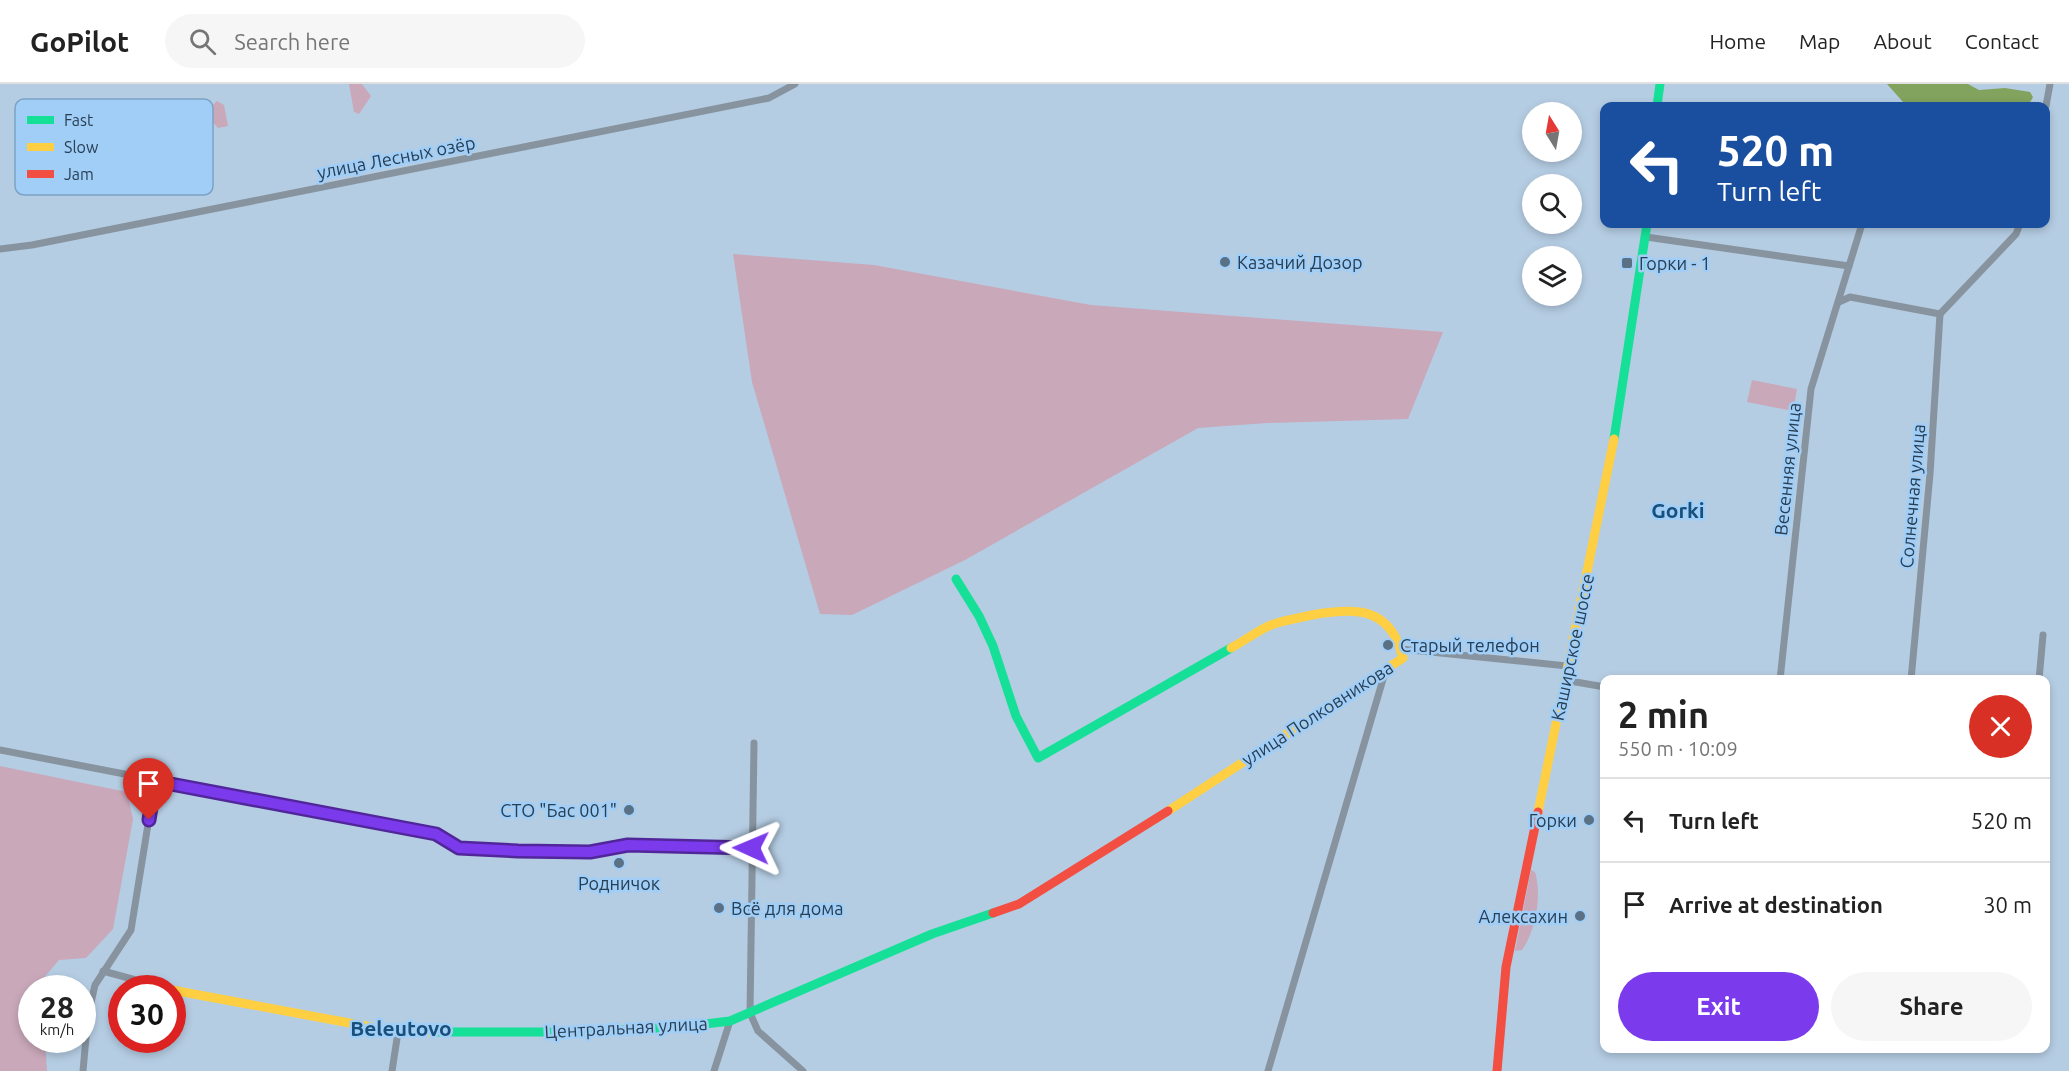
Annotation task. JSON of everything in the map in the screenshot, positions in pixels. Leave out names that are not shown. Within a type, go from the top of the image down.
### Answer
[{"type":"street","name":"улица Лесных озёр","points":[[0,249],[32,245],[769,98],[795,84]]},
{"type":"street","points":[[1658,102],[1660,84]]},
{"type":"street","points":[[2047,102],[2050,84]]},
{"type":"street","name":"Каширское шоссе","points":[[1497,1071],[1500,1013],[1506,967],[1564,680],[1600,518],[1621,403],[1647,228]]},
{"type":"street","name":"Весенняя улица","points":[[1781,675],[1811,389],[1861,228]]},
{"type":"street","points":[[1839,302],[1850,297],[1940,314],[2016,234],[2018,228]]},
{"type":"street","points":[[1646,237],[1849,266]]},
{"type":"street","name":"Солнечная улица","points":[[1911,675],[1930,474],[1940,314]]},
{"type":"street","name":"улица Полковникова","points":[[956,579],[979,616],[993,646],[1017,716],[1038,758],[1271,626],[1310,615],[1373,614],[1391,629],[1401,649],[1403,658],[1055,883]]},
{"type":"street","points":[[2039,675],[2043,635]]},
{"type":"street","points":[[1401,649],[1567,666]]},
{"type":"street","points":[[1268,1071],[1386,669]]},
{"type":"street","points":[[1564,680],[1600,686]]},
{"type":"street","points":[[754,743],[755,808],[751,848],[750,1014],[758,1031],[803,1071]]},
{"type":"street","points":[[0,750],[436,834],[459,848],[590,852],[628,845],[751,848]]},
{"type":"street","points":[[83,1071],[88,1016],[96,985],[131,930],[155,781]]},
{"type":"street","name":"Центральная улица","points":[[186,993],[398,1032],[550,1032],[699,1025],[730,1021],[750,1014],[776,999],[932,934],[1019,904],[1055,883]]},
{"type":"street","points":[[103,971],[118,975]]},
{"type":"street","points":[[714,1071],[730,1021]]},
{"type":"street","points":[[392,1071],[398,1032]]},
{"type":"shaded area","points":[[349,84],[362,84],[371,96],[359,114],[354,112]]},
{"type":"shaded area","points":[[1887,84],[1968,84],[1979,90],[2005,88],[2030,92],[2033,97],[2030,102],[1903,102]]},
{"type":"shaded area","points":[[217,101],[224,105],[228,126],[218,128],[213,123],[213,105]]},
{"type":"shaded area","points":[[733,254],[874,265],[1091,305],[1443,332],[1408,419],[1267,423],[1198,428],[965,560],[852,615],[820,614],[752,382]]},
{"type":"shaded area","points":[[1752,380],[1797,389],[1793,411],[1747,402]]},
{"type":"shaded area","points":[[0,766],[127,792],[133,819],[113,929],[86,958],[59,960],[46,975],[18,975],[18,1053],[46,1053],[47,1071],[0,1071]]},
{"type":"shaded area","points":[[1531,870],[1535,872],[1538,891],[1534,923],[1522,950],[1515,951]]},
{"type":"traffic: fast","points":[[1658,102],[1660,84]]},
{"type":"traffic: fast","points":[[1614,439],[1646,228]]},
{"type":"traffic: fast","points":[[956,579],[979,616],[993,646],[1016,716],[1038,758],[1231,648]]},
{"type":"traffic: fast","points":[[435,1032],[620,1030],[730,1021],[932,934],[993,913]]},
{"type":"traffic: slow","points":[[1538,812],[1614,439]]},
{"type":"traffic: slow","points":[[1168,811],[1403,658],[1397,641],[1381,620],[1370,614],[1343,611],[1312,615],[1271,625],[1231,648]]},
{"type":"traffic: slow","points":[[186,993],[398,1032],[435,1032]]},
{"type":"traffic: jam","points":[[993,913],[1019,904],[1168,811]]},
{"type":"traffic: jam","points":[[1497,1071],[1506,967],[1538,812]]},
{"type":"place","name":"Казачий Дозор","points":[[1225,262]]},
{"type":"place","name":"Горки - 1","points":[[1627,263]]},
{"type":"place","name":"Старый телефон","points":[[1388,645]]},
{"type":"place","name":"СТО \"Бас 001\"","points":[[629,810]]},
{"type":"place","name":"Горки","points":[[1589,820]]},
{"type":"place","name":"Родничок","points":[[619,863]]},
{"type":"place","name":"Всё для дома","points":[[719,908]]},
{"type":"place","name":"Алексахин","points":[[1580,916]]},
{"type":"district","name":"Gorki","points":[[1678,510]]},
{"type":"district","name":"Beleutovo","points":[[401,1028]]},
{"type":"route","points":[[149,820],[155,781],[436,834],[459,848],[590,852],[628,845],[751,848]]}]
